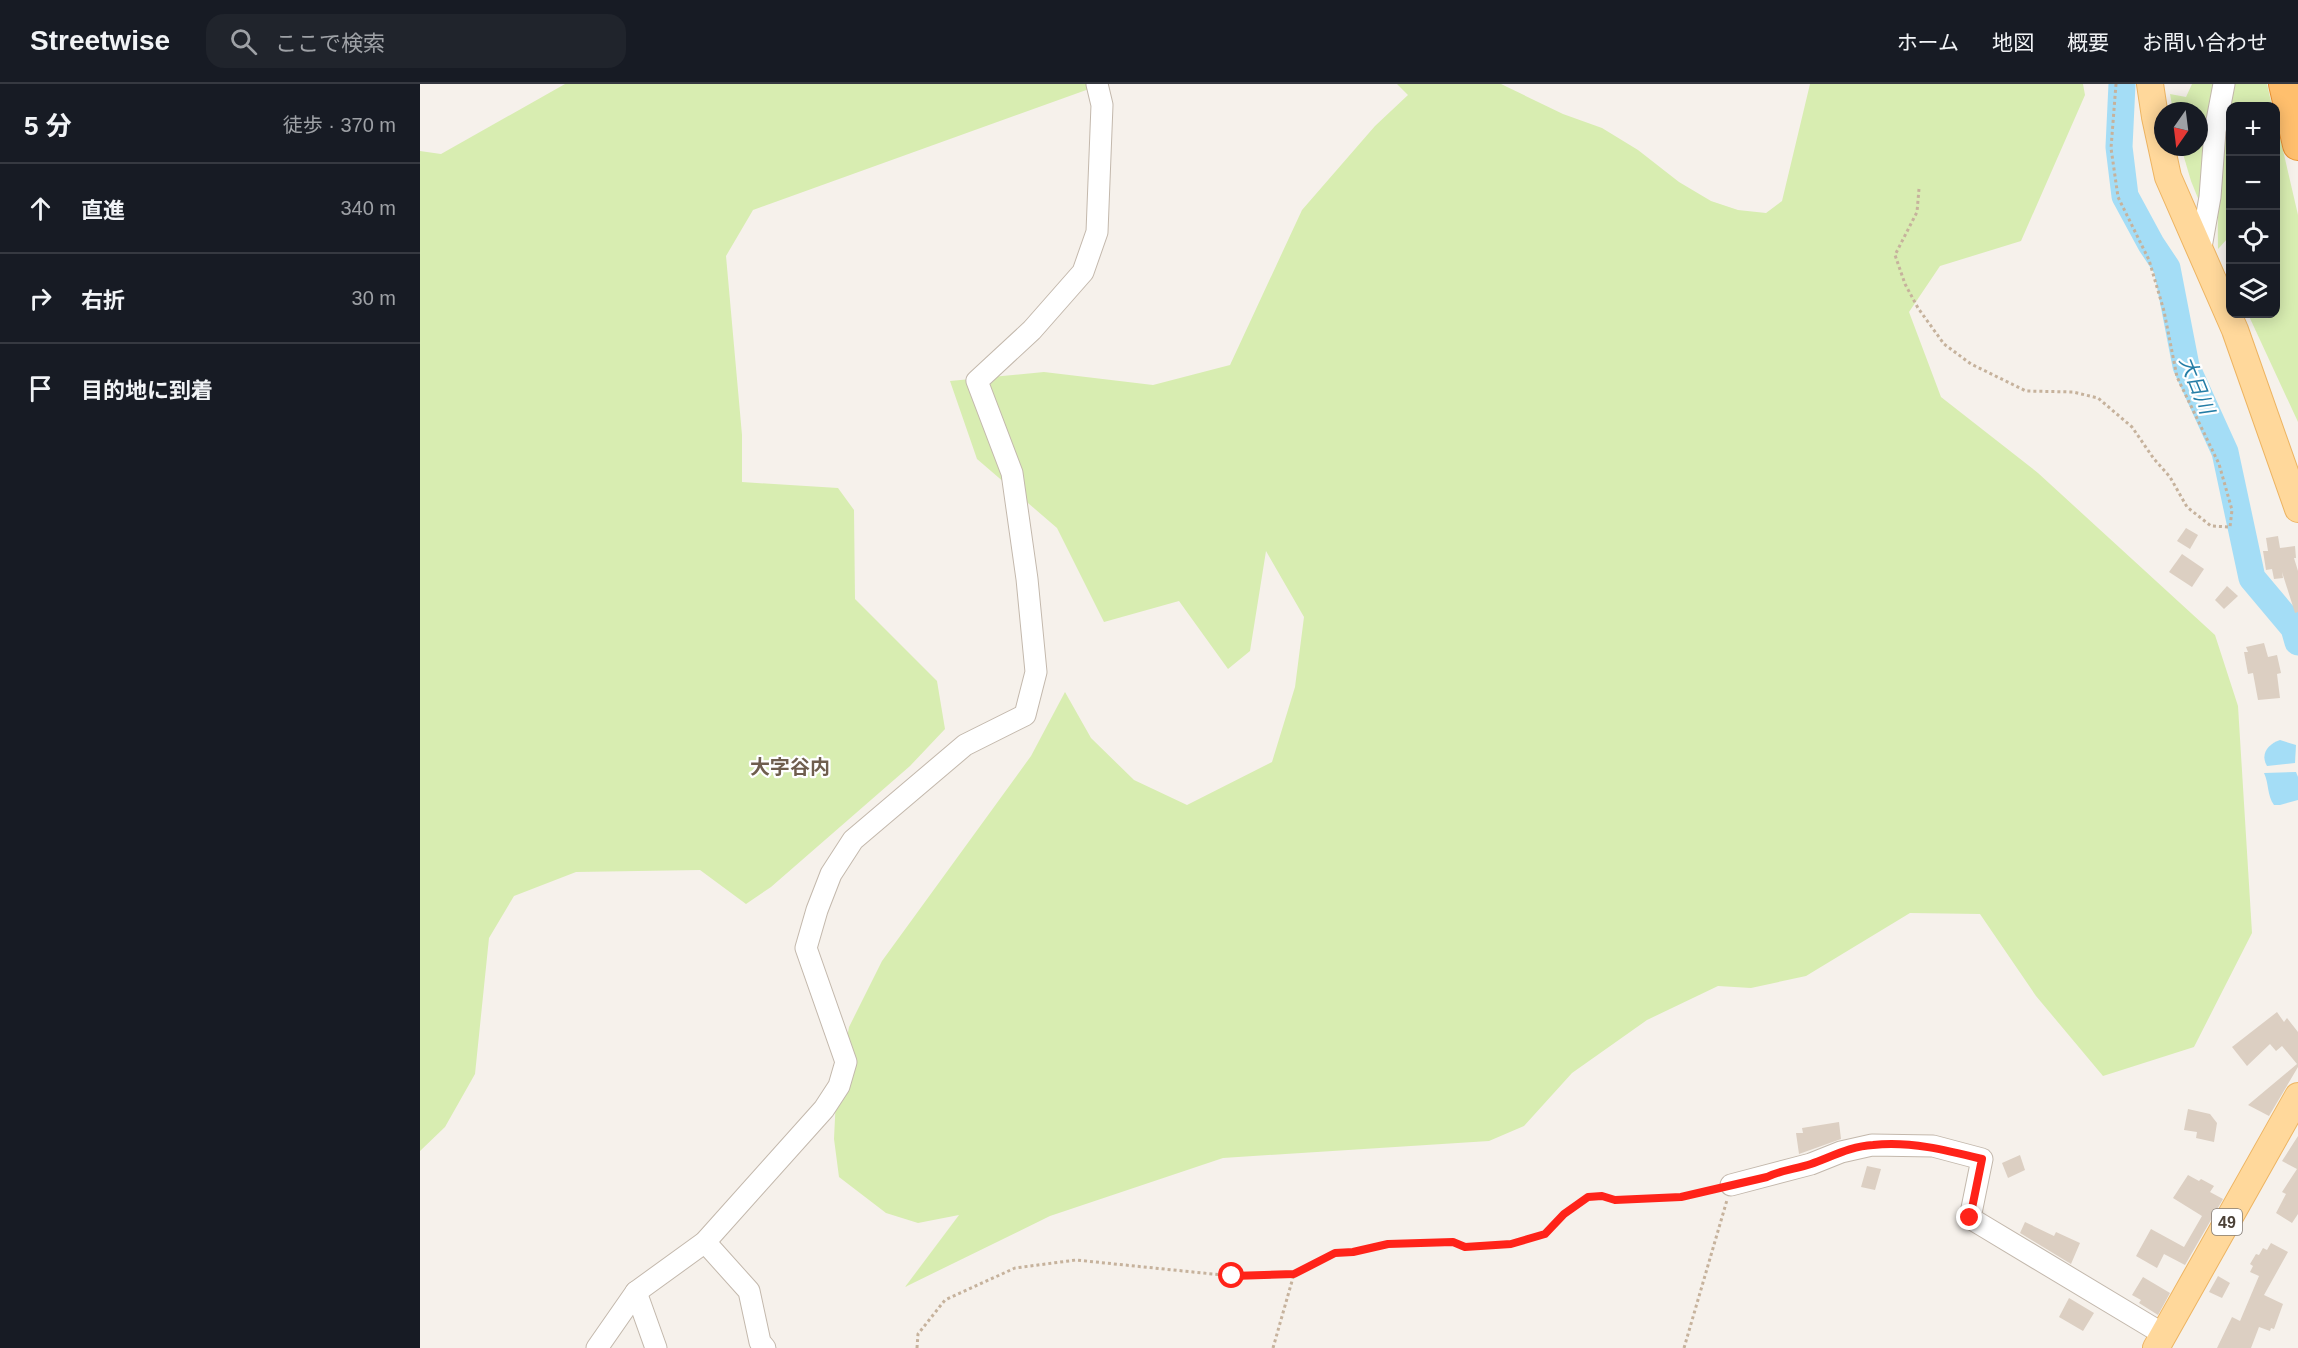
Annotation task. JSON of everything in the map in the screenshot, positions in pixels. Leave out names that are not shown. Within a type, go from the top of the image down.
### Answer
[{"type":"highway","points":[[2284,84],[2298,145]]},
{"type":"main road","points":[[2150,84],[2154,117],[2168,177],[2235,330],[2298,509]]},
{"type":"main road","name":"49","points":[[2159,1341],[2298,1096]]},
{"type":"street","points":[[597,1348],[636,1292],[705,1242],[824,1109],[839,1086],[846,1062],[806,948],[831,874],[853,840],[965,745],[1025,715],[1036,672],[1027,579],[1012,473],[977,381],[1032,330],[1083,272],[1097,232],[1102,105],[1098,84]]},
{"type":"street","points":[[2200,253],[2210,197],[2215,131],[2224,84]]},
{"type":"street","points":[[1731,1185],[1767,1177],[1780,1171],[1811,1164],[1841,1152],[1872,1144],[1933,1146],[1982,1159],[1970,1218],[2159,1341]]},
{"type":"street","points":[[705,1242],[749,1292],[760,1342],[765,1348]]},
{"type":"street","points":[[636,1292],[656,1348]]},
{"type":"path","points":[[1919,189],[1917,212],[1895,255],[1905,284],[1918,308],[1944,344],[1971,364],[2026,391],[2073,392],[2098,398],[2133,427],[2154,459],[2170,477],[2187,507],[2211,526],[2230,527],[2232,510],[2219,464],[2177,377],[2164,311],[2149,260],[2118,197],[2111,148],[2116,84]]},
{"type":"path","points":[[917,1348],[918,1334],[945,1300],[1015,1268],[1076,1260],[1232,1276],[1294,1274],[1335,1253],[1353,1252],[1388,1244],[1453,1242],[1465,1247],[1511,1244],[1545,1234],[1564,1214],[1588,1197],[1602,1196],[1615,1200],[1681,1197],[1731,1185],[1684,1348]]},
{"type":"path","points":[[1273,1348],[1294,1274]]},
{"type":"green space","points":[[565,84],[1103,84],[753,210],[726,256],[742,435],[742,482],[838,488],[854,510],[855,599],[937,681],[945,729],[910,766],[771,887],[746,904],[700,870],[576,872],[514,896],[489,938],[475,1074],[445,1127],[420,1151],[420,151],[441,154]]},
{"type":"green space","points":[[1397,84],[1501,84],[1563,114],[1602,128],[1638,150],[1679,182],[1711,201],[1738,210],[1766,213],[1782,201],[1810,84],[2083,84],[2085,95],[2021,241],[1940,266],[1909,312],[1941,397],[2038,473],[2215,635],[2238,706],[2252,933],[2194,1047],[2103,1076],[2036,996],[1980,914],[1910,913],[1806,976],[1751,988],[1718,986],[1647,1020],[1572,1073],[1524,1126],[1489,1141],[1223,1158],[1050,1216],[905,1287],[959,1215],[918,1223],[886,1213],[839,1177],[834,1139],[836,1097],[849,1027],[882,961],[1031,756],[1065,692],[1091,738],[1134,780],[1187,805],[1272,762],[1295,687],[1304,617],[1266,551],[1250,651],[1228,669],[1179,601],[1104,622],[1057,528],[977,459],[950,381],[1044,372],[1153,385],[1230,365],[1302,210],[1375,126],[1408,95]]},
{"type":"green space","points":[[2192,84],[2220,84],[2204,213],[2184,156],[2208,156],[2208,102],[2171,102],[2170,94],[2186,97]]},
{"type":"green space","points":[[2232,84],[2267,84],[2271,102],[2228,102]]},
{"type":"green space","points":[[2226,114],[2226,240],[2218,249],[2220,166]]},
{"type":"green space","points":[[2280,137],[2298,215],[2298,422],[2250,318],[2280,318]]},
{"type":"water","points":[[2280,740],[2296,745],[2295,763],[2267,766],[2264,757],[2266,750]]},
{"type":"water","points":[[2296,772],[2298,800],[2274,805],[2264,773]]},
{"type":"building","points":[[2186,528],[2198,535],[2190,549],[2177,541]]},
{"type":"building","points":[[2278,536],[2280,548],[2295,546],[2296,558],[2294,558],[2298,571],[2298,612],[2295,613],[2282,572],[2283,578],[2274,579],[2272,569],[2266,570],[2263,551],[2268,551],[2266,538]]},
{"type":"building","points":[[2182,554],[2204,569],[2192,587],[2169,572]]},
{"type":"building","points":[[2227,586],[2238,596],[2224,609],[2215,600]]},
{"type":"building","points":[[2264,643],[2268,657],[2277,655],[2281,673],[2277,674],[2280,698],[2258,700],[2253,673],[2248,674],[2244,652],[2248,652],[2246,647]]},
{"type":"building","points":[[2277,1012],[2284,1022],[2287,1018],[2298,1032],[2298,1067],[2269,1116],[2248,1105],[2297,1064],[2282,1046],[2276,1051],[2270,1044],[2247,1066],[2232,1047]]},
{"type":"building","points":[[2188,1109],[2210,1114],[2217,1123],[2214,1142],[2196,1138],[2197,1132],[2184,1130]]},
{"type":"building","points":[[1839,1122],[1841,1139],[1799,1154],[1796,1133],[1803,1133],[1802,1128]]},
{"type":"building","points":[[2298,1136],[2298,1214],[2292,1223],[2276,1213],[2286,1194],[2282,1192],[2297,1169],[2282,1161]]},
{"type":"building","points":[[2020,1155],[2025,1170],[2008,1178],[2002,1163]]},
{"type":"building","points":[[1867,1166],[1881,1169],[1875,1190],[1861,1187]]},
{"type":"building","points":[[2188,1175],[2214,1186],[2210,1192],[2223,1199],[2185,1265],[2164,1254],[2157,1268],[2136,1256],[2151,1229],[2184,1247],[2202,1216],[2173,1198]]},
{"type":"building","points":[[2025,1222],[2054,1236],[2056,1232],[2080,1243],[2071,1264],[2020,1233]]},
{"type":"building","points":[[2271,1243],[2288,1252],[2264,1295],[2283,1304],[2274,1329],[2271,1328],[2270,1331],[2259,1327],[2251,1348],[2217,1348],[2232,1317],[2240,1321],[2259,1276],[2250,1272],[2253,1266],[2250,1264],[2256,1254],[2259,1255],[2263,1248],[2267,1250]]},
{"type":"building","points":[[2218,1276],[2230,1283],[2222,1298],[2209,1292]]},
{"type":"building","points":[[2143,1277],[2170,1293],[2158,1315],[2139,1303],[2141,1300],[2132,1295]]},
{"type":"building","points":[[2069,1298],[2094,1313],[2083,1331],[2059,1317]]},
{"type":"waterway","name":"大日川","points":[[2122,84],[2119,147],[2125,196],[2167,268],[2186,366],[2225,452],[2252,578],[2294,628],[2298,642]]},
{"type":"district","name":"大字谷内","points":[[790,767]]},
{"type":"route","points":[[1232,1276],[1294,1274],[1335,1253],[1353,1252],[1388,1244],[1453,1242],[1465,1247],[1511,1244],[1545,1234],[1564,1214],[1588,1197],[1602,1196],[1615,1200],[1681,1197],[1767,1177],[1780,1171],[1811,1164],[1841,1152],[1872,1144],[1933,1146],[1982,1159],[1970,1218]]}]
